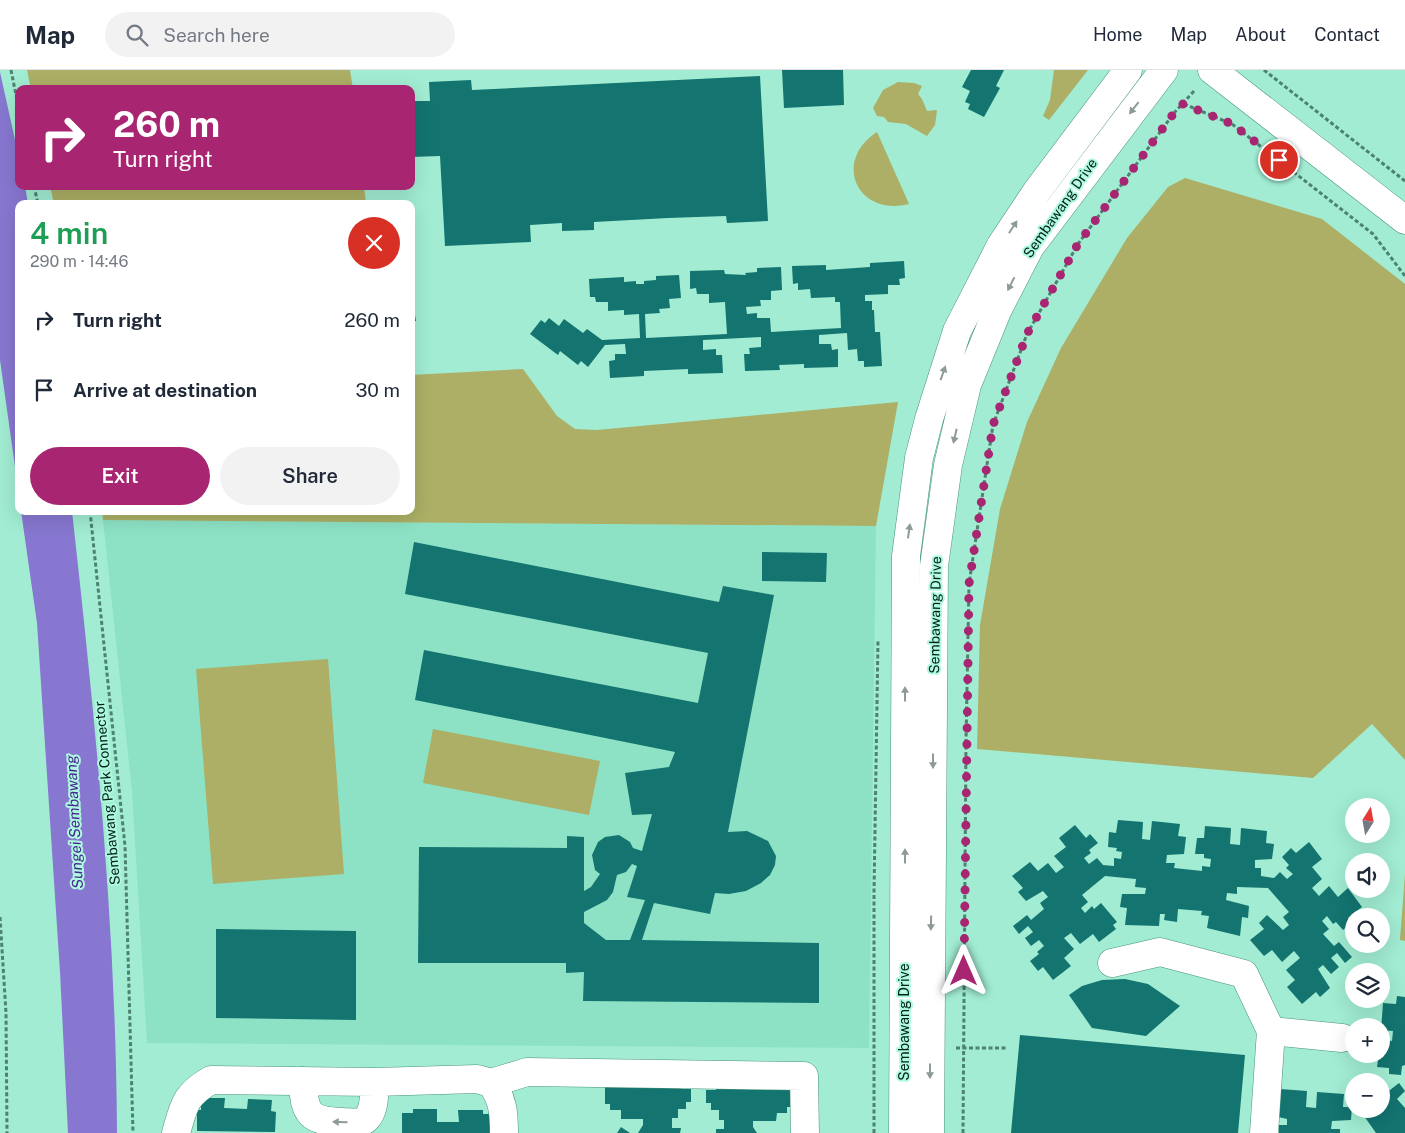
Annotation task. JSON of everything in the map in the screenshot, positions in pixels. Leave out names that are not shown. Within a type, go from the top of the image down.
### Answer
[{"type":"main road","name":"Sembawang Drive","points":[[903,1133],[906,556],[919,458],[929,419],[957,332],[997,254],[1037,191],[1128,70]]},
{"type":"main road","name":"Sembawang Drive","points":[[930,1133],[934,566],[948,464],[967,385],[998,309],[1030,248],[1074,185],[1164,70]]},
{"type":"main road","points":[[1212,70],[1405,220]]},
{"type":"main road","points":[[1112,963],[1160,952],[1244,974],[1270,1031],[1264,1133]]},
{"type":"main road","points":[[1270,1031],[1342,1038]]},
{"type":"main road","points":[[176,1133],[182,1110],[193,1090],[211,1080],[375,1082],[477,1079],[491,1083],[527,1072],[803,1075],[806,1078],[805,1133]]},
{"type":"main road","points":[[304,1081],[304,1102],[312,1115],[321,1122],[360,1123],[367,1118],[373,1107],[375,1082]]},
{"type":"main road","points":[[491,1083],[500,1096],[504,1114],[504,1133]]},
{"type":"path","points":[[11,70],[15,90]]},
{"type":"path","points":[[1264,70],[1405,181]]},
{"type":"path","points":[[964,1133],[966,741],[969,584],[993,425],[1027,334],[1078,244],[1174,113],[1183,104],[1232,124],[1373,234],[1405,276]]},
{"type":"path","name":"Sembawang Park Connector","points":[[90,515],[125,846],[132,1133]]},
{"type":"path","points":[[0,917],[6,1013],[7,1133]]},
{"type":"path","points":[[964,1048],[1008,1048]]},
{"type":"shaded area","points":[[27,70],[350,70],[352,85],[30,85]]},
{"type":"shaded area","points":[[1054,70],[1088,70],[1049,120],[1043,116],[1050,100]]},
{"type":"shaded area","points":[[898,82],[914,83],[922,86],[918,94],[927,111],[937,110],[935,125],[927,136],[906,124],[888,122],[884,117],[877,116],[873,108],[883,90]]},
{"type":"shaded area","points":[[877,132],[909,204],[891,206],[876,202],[864,195],[857,184],[854,171],[856,157],[863,144]]},
{"type":"shaded area","points":[[1185,178],[1322,219],[1405,284],[1405,760],[1372,724],[1313,778],[977,749],[980,625],[1000,509],[1027,422],[1061,348],[1127,238],[1168,187]]},
{"type":"shaded area","points":[[51,190],[364,190],[366,200],[53,200]]},
{"type":"shaded area","points":[[523,369],[557,416],[575,429],[597,430],[898,402],[876,526],[103,520],[102,515],[415,515],[415,375]]},
{"type":"shaded area","points":[[103,520],[876,526],[869,1048],[147,1043],[132,791]]},
{"type":"shaded area","points":[[328,659],[344,874],[213,884],[196,669]]},
{"type":"shaded area","points":[[433,729],[600,761],[589,815],[423,783]]},
{"type":"shaded area","points":[[1405,874],[1405,941],[1400,940]]},
{"type":"water","points":[[0,72],[15,140],[15,190],[26,190],[27,200],[15,200],[15,467],[0,360]]},
{"type":"water","name":"Sungei Sembawang","points":[[22,515],[72,515],[89,666],[103,822],[113,977],[117,1133],[68,1133],[60,972],[37,623]]},
{"type":"building","points":[[782,70],[843,70],[844,105],[784,108]]},
{"type":"building","points":[[971,70],[1004,70],[996,86],[1000,88],[984,117],[968,109],[970,104],[965,102],[970,91],[962,87]]},
{"type":"building","points":[[760,76],[768,221],[727,223],[726,216],[668,218],[594,222],[594,230],[562,231],[562,223],[530,225],[531,242],[445,246],[440,156],[415,157],[415,101],[430,101],[429,82],[471,80],[472,90]]},
{"type":"building","points":[[904,261],[905,278],[899,279],[900,285],[888,285],[888,294],[865,295],[865,301],[872,301],[875,332],[880,332],[882,366],[864,367],[864,361],[858,361],[857,349],[848,350],[847,333],[819,335],[819,344],[831,344],[832,350],[838,349],[838,367],[804,368],[804,364],[779,365],[780,370],[745,371],[744,354],[750,354],[749,348],[761,347],[761,337],[703,340],[703,350],[716,349],[716,355],[722,355],[723,373],[688,374],[688,369],[644,371],[644,376],[610,378],[609,361],[615,360],[615,354],[626,354],[625,344],[605,345],[588,367],[581,361],[578,365],[560,351],[558,355],[530,334],[541,320],[545,323],[549,318],[559,326],[564,319],[583,333],[587,329],[602,340],[640,338],[639,314],[624,315],[624,310],[608,311],[608,302],[596,302],[595,297],[590,297],[589,279],[624,277],[624,282],[636,281],[636,284],[644,284],[644,281],[656,280],[656,276],[679,275],[681,298],[669,299],[670,308],[659,309],[660,313],[645,314],[646,338],[727,334],[725,302],[709,303],[709,294],[697,294],[696,288],[690,289],[690,271],[724,270],[725,274],[746,275],[745,273],[757,272],[757,268],[781,267],[782,290],[771,291],[771,300],[760,300],[761,306],[746,307],[747,314],[757,313],[757,318],[770,318],[771,332],[841,328],[840,302],[835,302],[835,297],[811,298],[810,289],[798,290],[798,283],[793,284],[792,266],[826,265],[826,270],[870,267],[870,263]]},
{"type":"building","points":[[414,542],[719,602],[723,586],[774,595],[728,832],[747,831],[768,841],[776,856],[775,865],[770,875],[761,883],[746,891],[729,894],[715,893],[710,914],[654,903],[642,940],[819,943],[819,1003],[583,1001],[584,972],[566,973],[566,963],[418,963],[419,847],[567,848],[567,836],[584,837],[584,891],[591,887],[600,874],[595,870],[592,855],[598,842],[605,837],[619,835],[630,842],[633,848],[642,851],[652,814],[632,815],[625,773],[669,767],[675,752],[415,700],[424,650],[698,703],[708,653],[405,594]],"holes":[[[632,864],[637,866],[627,897],[645,900],[630,940],[606,940],[584,923],[584,912],[607,900],[613,892],[617,875],[626,872]]]},
{"type":"building","points":[[762,552],[827,553],[826,582],[762,581]]},
{"type":"building","points":[[1118,820],[1143,822],[1142,839],[1150,840],[1152,821],[1180,824],[1178,836],[1186,837],[1184,854],[1167,855],[1166,863],[1175,863],[1174,868],[1202,871],[1202,866],[1210,867],[1211,859],[1204,858],[1204,854],[1195,854],[1197,838],[1204,838],[1205,826],[1231,828],[1230,844],[1240,845],[1241,828],[1267,831],[1266,843],[1274,844],[1272,859],[1255,860],[1255,868],[1261,868],[1261,876],[1274,878],[1280,872],[1287,879],[1293,874],[1286,868],[1289,865],[1282,857],[1291,848],[1296,853],[1309,842],[1322,859],[1312,867],[1322,879],[1312,888],[1319,896],[1329,886],[1338,897],[1345,891],[1345,898],[1355,898],[1362,907],[1345,908],[1345,928],[1343,930],[1336,922],[1333,924],[1327,916],[1322,921],[1329,929],[1323,934],[1334,946],[1339,942],[1345,949],[1345,953],[1349,953],[1352,957],[1345,963],[1337,953],[1331,958],[1339,967],[1331,974],[1323,965],[1318,969],[1330,988],[1320,997],[1316,992],[1302,1004],[1287,987],[1295,980],[1286,970],[1300,958],[1294,951],[1282,962],[1272,950],[1264,956],[1250,940],[1264,929],[1259,923],[1267,915],[1283,930],[1289,925],[1283,917],[1289,912],[1268,888],[1237,887],[1237,894],[1227,893],[1226,900],[1249,906],[1248,918],[1242,917],[1240,936],[1207,928],[1209,916],[1201,915],[1202,911],[1178,909],[1177,922],[1164,920],[1165,914],[1160,914],[1159,926],[1125,925],[1127,908],[1120,907],[1122,894],[1145,894],[1146,888],[1135,887],[1136,879],[1105,876],[1082,895],[1088,902],[1081,908],[1085,913],[1092,906],[1094,909],[1101,903],[1117,922],[1113,925],[1116,929],[1099,942],[1093,934],[1080,944],[1071,933],[1064,938],[1074,949],[1064,958],[1071,966],[1053,980],[1043,967],[1038,971],[1030,961],[1039,954],[1037,952],[1044,946],[1039,940],[1031,946],[1025,938],[1033,932],[1028,926],[1019,934],[1013,926],[1027,915],[1031,920],[1044,909],[1040,903],[1048,897],[1043,891],[1026,901],[1018,892],[1023,888],[1012,876],[1030,862],[1038,871],[1048,863],[1056,873],[1064,867],[1054,856],[1066,847],[1059,838],[1075,825],[1086,838],[1090,834],[1098,843],[1089,850],[1091,853],[1084,858],[1089,864],[1097,858],[1103,865],[1114,866],[1114,858],[1121,859],[1122,852],[1116,851],[1117,848],[1108,847],[1109,832],[1116,833]]},
{"type":"building","points":[[216,929],[356,931],[356,1020],[216,1018]]},
{"type":"building","points":[[1125,979],[1148,984],[1180,1006],[1146,1036],[1092,1028],[1069,995],[1082,986],[1102,980]]},
{"type":"building","points":[[1397,996],[1405,997],[1405,1065],[1402,1066],[1401,1075],[1390,1074],[1389,1068],[1377,1067],[1378,1063],[1390,1063],[1390,1041],[1392,1041],[1393,1031],[1390,1031],[1390,1018],[1382,1018],[1383,1008],[1390,1008],[1390,1004],[1396,1004]]},
{"type":"building","points":[[1020,1035],[1245,1055],[1238,1133],[1011,1133]]},
{"type":"building","points":[[1399,1083],[1405,1091],[1397,1099],[1405,1108],[1405,1133],[1376,1133],[1366,1118],[1390,1118],[1390,1090]]},
{"type":"building","points":[[616,1085],[662,1088],[662,1085],[682,1086],[681,1089],[691,1089],[691,1102],[686,1102],[686,1109],[678,1109],[678,1118],[672,1118],[672,1128],[681,1128],[680,1133],[638,1133],[643,1125],[643,1119],[621,1119],[621,1110],[610,1110],[610,1104],[605,1104],[605,1087],[616,1087]]},
{"type":"building","points":[[716,1087],[759,1090],[760,1087],[782,1087],[782,1090],[792,1090],[792,1107],[787,1107],[787,1113],[777,1113],[776,1121],[753,1121],[753,1127],[757,1133],[716,1133],[716,1129],[724,1129],[724,1120],[719,1120],[719,1110],[711,1110],[711,1103],[706,1103],[706,1090],[716,1090]]},
{"type":"building","points":[[1280,1089],[1307,1091],[1306,1107],[1316,1108],[1317,1092],[1344,1094],[1343,1107],[1345,1107],[1345,1118],[1351,1118],[1351,1120],[1332,1121],[1331,1129],[1340,1129],[1340,1133],[1279,1133],[1279,1125],[1287,1125],[1287,1119],[1270,1115]]},
{"type":"building","points":[[201,1098],[225,1098],[224,1108],[247,1109],[248,1099],[272,1100],[271,1111],[276,1112],[275,1132],[197,1131],[197,1110],[201,1110]]},
{"type":"building","points":[[413,1109],[437,1109],[437,1122],[459,1122],[458,1110],[483,1110],[483,1114],[494,1114],[494,1133],[402,1133],[402,1113],[413,1113]]},
{"type":"building","points":[[621,1127],[630,1133],[617,1133]]},
{"type":"route","points":[[964,971],[969,584],[993,425],[1027,334],[1078,244],[1174,113],[1183,104],[1232,124],[1279,160]]}]
